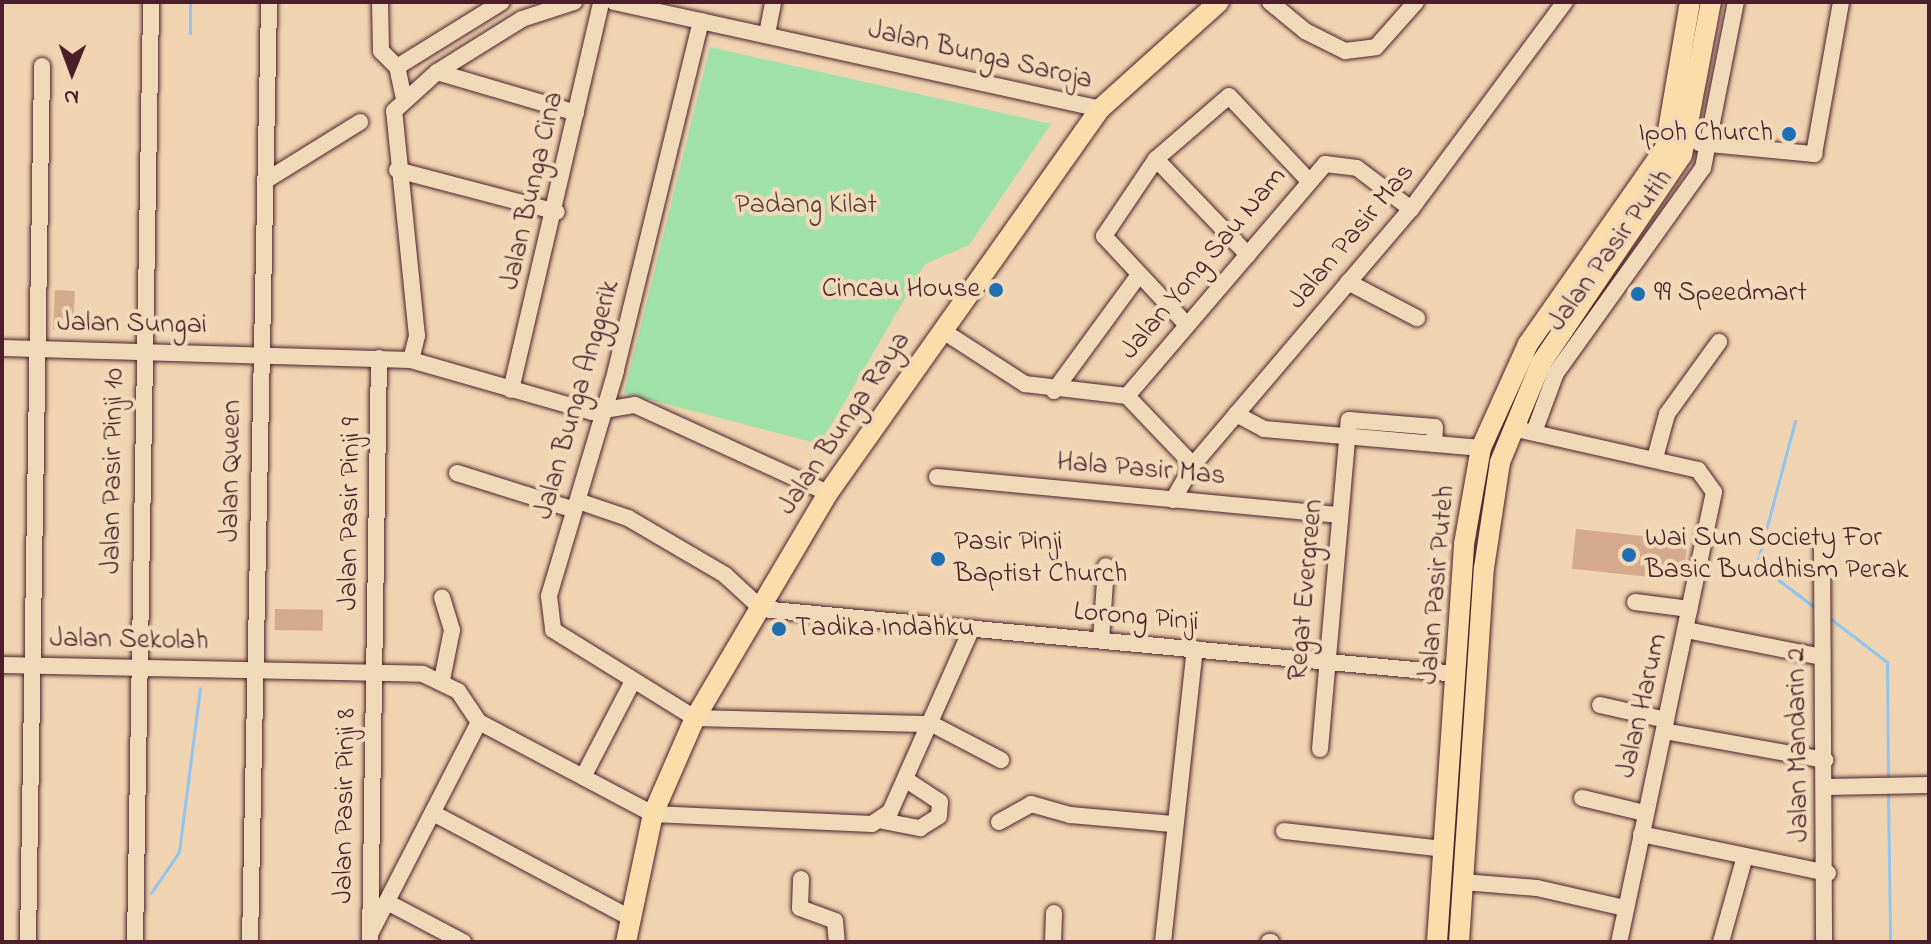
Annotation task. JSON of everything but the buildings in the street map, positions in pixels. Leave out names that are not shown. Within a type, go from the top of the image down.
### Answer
[{"type":"main road","name":"Jalan Bunga Raya","points":[[626,942],[653,814],[695,718],[828,493],[1100,109],[1219,2]]},
{"type":"main road","name":"Jalan Pasir Puteh","points":[[1437,942],[1464,544],[1481,448],[1528,344],[1668,141],[1690,2]]},
{"type":"main road","name":"Jalan Pasir Puteh","points":[[1459,942],[1488,513],[1512,428],[1541,363],[1612,260],[1686,142],[1711,2]]},
{"type":"main road","points":[[1630,200],[1644,194],[1675,145],[1686,142]]},
{"type":"street","name":"Jalan Pasir Pinji 10","points":[[135,942],[136,667],[151,2]]},
{"type":"street","name":"Jalan Queen","points":[[250,942],[269,2]]},
{"type":"street","points":[[380,2],[381,51],[397,67],[404,99]]},
{"type":"street","points":[[397,67],[504,2],[522,19]]},
{"type":"street","points":[[411,360],[417,336],[392,126],[404,99],[437,72],[541,6],[574,2]]},
{"type":"street","name":"Jalan Bunga Cina","points":[[511,390],[557,212],[601,2]]},
{"type":"street","name":"Jalan Bunga Saroja","points":[[614,2],[1100,109]]},
{"type":"street","points":[[767,34],[773,2]]},
{"type":"street","points":[[1270,2],[1305,31],[1345,51],[1376,47],[1416,2]]},
{"type":"street","name":"Jalan Pasir Mas","points":[[1173,500],[1193,465],[1411,209],[1565,2]]},
{"type":"street","name":"Jalan Pasir Putih","points":[[1534,432],[1556,373],[1703,168],[1736,2]]},
{"type":"street","points":[[1686,142],[1814,154],[1841,2]]},
{"type":"street","name":"Jalan Bunga Anggerik","points":[[695,718],[568,644],[548,614],[701,21]]},
{"type":"street","points":[[28,942],[42,66]]},
{"type":"street","points":[[437,72],[576,113]]},
{"type":"street","points":[[1186,324],[1104,236],[1156,159],[1229,96],[1309,181]]},
{"type":"street","points":[[265,181],[360,122]]},
{"type":"street","points":[[1156,159],[1248,255]]},
{"type":"street","name":"Jalan Yong Sau Nam","points":[[943,331],[1025,384],[1054,391],[1127,396],[1325,164],[1343,162],[1411,209]]},
{"type":"street","points":[[397,170],[557,212]]},
{"type":"street","points":[[1612,260],[1630,273]]},
{"type":"street","points":[[1054,391],[1139,275]]},
{"type":"street","points":[[1348,282],[1417,318]]},
{"type":"street","points":[[1512,428],[1655,458],[1667,414],[1719,342]]},
{"type":"street","name":"Jalan Sungai","points":[[2,348],[411,360],[511,390],[602,412]]},
{"type":"street","name":"Jalan Pasir Pinji 9","points":[[374,671],[379,358]]},
{"type":"street","points":[[1127,396],[1193,465]]},
{"type":"street","points":[[602,412],[635,405],[828,493]]},
{"type":"street","points":[[1236,414],[1264,429],[1481,448]]},
{"type":"street","name":"Regat Evergreen","points":[[1320,749],[1324,661],[1348,436]]},
{"type":"street","name":"Jalan Harum","points":[[1619,942],[1714,506],[1710,482],[1698,470],[1655,458]]},
{"type":"street","points":[[457,473],[628,518],[751,593],[762,609]]},
{"type":"street","name":"Hala Pasir Mas","points":[[937,477],[1340,515]]},
{"type":"street","name":"Jalan Mandarin 2","points":[[1822,546],[1828,873],[1824,942]]},
{"type":"street","points":[[1101,640],[1106,566]]},
{"type":"street","points":[[442,598],[452,630],[442,680],[458,691],[479,722],[653,814],[883,821],[920,828],[939,816],[940,802],[905,779]]},
{"type":"street","points":[[1635,602],[1690,609]]},
{"type":"street","name":"Lorong Pinji","points":[[762,609],[1457,674]]},
{"type":"street","points":[[883,821],[932,724],[972,628]]},
{"type":"street","points":[[1686,630],[1822,657]]},
{"type":"street","points":[[1163,942],[1173,824],[1195,649]]},
{"type":"street","name":"Jalan Sekolah","points":[[2,665],[374,671],[442,680]]},
{"type":"street","name":"Jalan Pasir Pinji 8","points":[[370,938],[374,671]]},
{"type":"street","points":[[583,777],[632,683]]},
{"type":"street","points":[[1600,705],[1665,726],[1825,760]]},
{"type":"street","points":[[695,718],[932,724],[1001,760]]},
{"type":"street","points":[[370,938],[479,722]]},
{"type":"street","points":[[1826,787],[1929,785]]},
{"type":"street","points":[[1582,798],[1645,813]]},
{"type":"street","points":[[999,822],[1031,804],[1070,815],[1173,824]]},
{"type":"street","points":[[433,813],[629,917]]},
{"type":"street","points":[[1284,831],[1444,849]]},
{"type":"street","points":[[1641,834],[1828,873]]},
{"type":"street","points":[[1721,942],[1745,856]]},
{"type":"street","points":[[801,879],[800,908],[835,921],[837,942]]},
{"type":"street","points":[[1463,882],[1537,888],[1625,908]]},
{"type":"street","points":[[389,903],[463,942]]},
{"type":"street","points":[[1053,942],[1054,913]]},
{"type":"green space","name":"Padang Kilat","points":[[710,47],[1051,124],[969,245],[925,264],[820,444],[624,393]]},
{"type":"waterway","points":[[190,2],[190,33]]},
{"type":"waterway","points":[[1795,421],[1757,564],[1813,606]]},
{"type":"waterway","points":[[1831,619],[1887,662],[1888,778]]},
{"type":"waterway","points":[[151,893],[179,852],[200,688]]},
{"type":"waterway","points":[[1888,790],[1890,942]]},
{"type":"place","name":"Ipoh Church","points":[[1789,134]]},
{"type":"place","name":"Cincau House","points":[[996,290]]},
{"type":"place","name":"99 Speedmart","points":[[1638,294]]},
{"type":"place","name":"Wai Sun Society For Basic Buddhism Perak","points":[[1629,555]]},
{"type":"place","name":"Pasir Pinji Baptist Church","points":[[938,559]]},
{"type":"place","name":"Tadika Indahku","points":[[779,629]]}]
